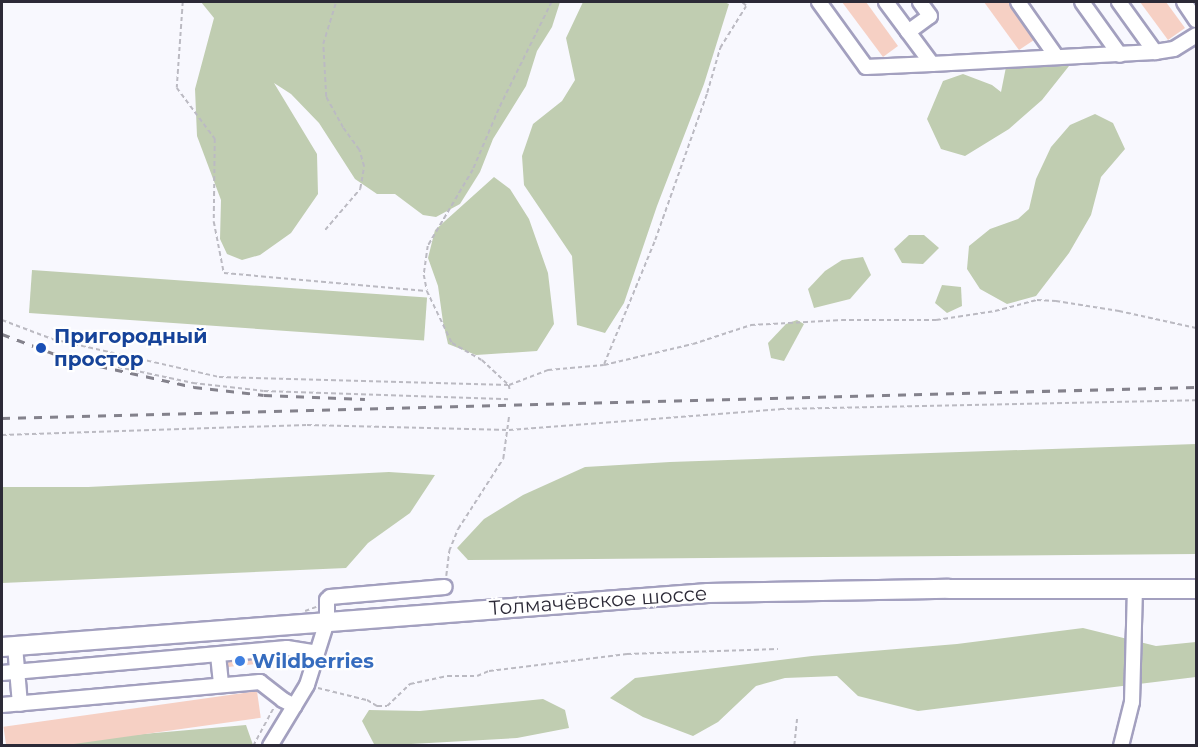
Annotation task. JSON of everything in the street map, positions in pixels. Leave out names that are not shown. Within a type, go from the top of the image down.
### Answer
[{"type":"main road","name":"Толмачёвское шоссе","points":[[8,647],[708,593],[1197,589]]},
{"type":"lane","points":[[819,2],[866,67],[1155,52],[1174,49],[1197,35]]},
{"type":"lane","points":[[886,2],[932,64]]},
{"type":"lane","points":[[908,32],[930,16],[920,2]]},
{"type":"lane","points":[[1018,2],[1056,56]]},
{"type":"lane","points":[[1082,2],[1120,55]]},
{"type":"lane","points":[[1119,2],[1155,52]]},
{"type":"lane","points":[[1184,2],[1197,20]]},
{"type":"lane","points":[[270,746],[307,686],[327,621],[327,600],[330,597],[445,586]]},
{"type":"lane","points":[[1121,746],[1132,702],[1135,588]]},
{"type":"lane","points":[[8,647],[17,672],[20,704]]},
{"type":"lane","points":[[2,673],[286,648],[317,653]]},
{"type":"lane","points":[[218,654],[221,685]]},
{"type":"lane","points":[[2,705],[260,682],[295,706]]},
{"type":"path","points":[[183,2],[177,88],[215,139],[214,222],[224,273],[427,291]]},
{"type":"path","points":[[325,230],[360,189],[364,167],[359,150],[330,109],[326,97],[323,44],[336,2]]},
{"type":"path","points":[[510,391],[509,385],[482,360],[452,343],[427,291],[424,275],[428,246],[473,170],[498,109],[552,2]]},
{"type":"path","points":[[603,364],[655,240],[707,93],[720,48],[746,6],[741,2]]},
{"type":"path","points":[[2,320],[52,339],[219,377],[509,385],[548,370],[603,364],[693,344],[752,325],[842,320],[936,320],[995,311],[1036,300],[1108,310],[1197,328]]},
{"type":"path","points":[[118,367],[194,383],[264,391],[510,399]]},
{"type":"path","points":[[2,435],[307,425],[509,430],[780,409],[1197,400]]},
{"type":"path","points":[[445,586],[449,551],[458,529],[503,459],[509,430],[509,415]]},
{"type":"path","points":[[307,686],[367,700],[377,706],[387,706],[410,684],[447,676],[477,676],[489,671],[504,671],[627,654],[778,649]]},
{"type":"path","points":[[253,746],[279,697]]},
{"type":"path","points":[[794,746],[797,718]]},
{"type":"green space","points":[[201,2],[560,2],[552,27],[537,51],[526,86],[493,139],[480,172],[460,204],[436,217],[423,215],[395,194],[377,194],[355,179],[319,123],[291,94],[274,83],[317,154],[318,194],[291,233],[260,255],[242,260],[227,254],[220,239],[221,200],[197,136],[195,89],[214,18]]},
{"type":"green space","points":[[583,2],[724,2],[729,4],[704,84],[657,206],[624,303],[605,333],[577,325],[572,256],[524,185],[522,156],[533,124],[562,101],[575,80],[566,38]]},
{"type":"green space","points":[[1069,66],[1042,100],[1009,129],[965,156],[941,149],[927,119],[943,81],[963,74],[992,85],[1001,92],[1006,67]]},
{"type":"green space","points":[[1095,114],[1113,123],[1125,149],[1101,177],[1091,215],[1069,253],[1036,296],[1007,304],[980,289],[967,269],[969,246],[990,229],[1018,219],[1029,209],[1036,179],[1051,147],[1070,125]]},
{"type":"green space","points":[[494,177],[510,189],[529,219],[548,273],[554,324],[537,351],[476,355],[448,344],[438,286],[428,258],[435,230]]},
{"type":"green space","points":[[909,235],[924,235],[939,248],[923,264],[902,263],[894,249]]},
{"type":"green space","points":[[863,257],[871,275],[850,299],[814,308],[808,289],[825,271],[842,260]]},
{"type":"green space","points":[[32,270],[427,298],[424,341],[29,313]]},
{"type":"green space","points":[[942,285],[961,287],[962,306],[947,313],[935,303]]},
{"type":"green space","points":[[797,320],[804,324],[784,361],[771,358],[768,343],[786,324]]},
{"type":"green space","points":[[1196,444],[1196,554],[468,560],[457,548],[484,519],[523,495],[585,467]]},
{"type":"green space","points":[[389,472],[435,475],[410,513],[368,543],[346,568],[2,583],[2,487],[88,487]]},
{"type":"green space","points":[[1083,628],[1156,646],[1196,642],[1196,677],[918,711],[858,696],[837,676],[785,678],[756,686],[718,722],[693,736],[643,717],[610,698],[635,678],[812,656],[957,644]]},
{"type":"green space","points":[[543,699],[565,710],[569,728],[517,738],[375,746],[362,721],[369,710],[420,711]]},
{"type":"green space","points":[[246,725],[253,745],[17,745]]},
{"type":"building","points":[[842,2],[866,2],[898,46],[883,57]]},
{"type":"building","points":[[984,2],[1008,2],[1034,40],[1019,50]]},
{"type":"building","points":[[1140,2],[1166,2],[1185,28],[1168,40]]},
{"type":"building","points":[[257,660],[257,664],[228,667],[228,662]]},
{"type":"building","points":[[257,691],[261,718],[60,746],[6,746],[3,727]]},
{"type":"railway","points":[[2,334],[68,359],[194,387],[264,395],[365,399]]},
{"type":"railway","points":[[2,418],[1196,387]]},
{"type":"place","name":"Пригородный простор","points":[[41,348]]},
{"type":"place","name":"Wildberries","points":[[240,661]]}]
